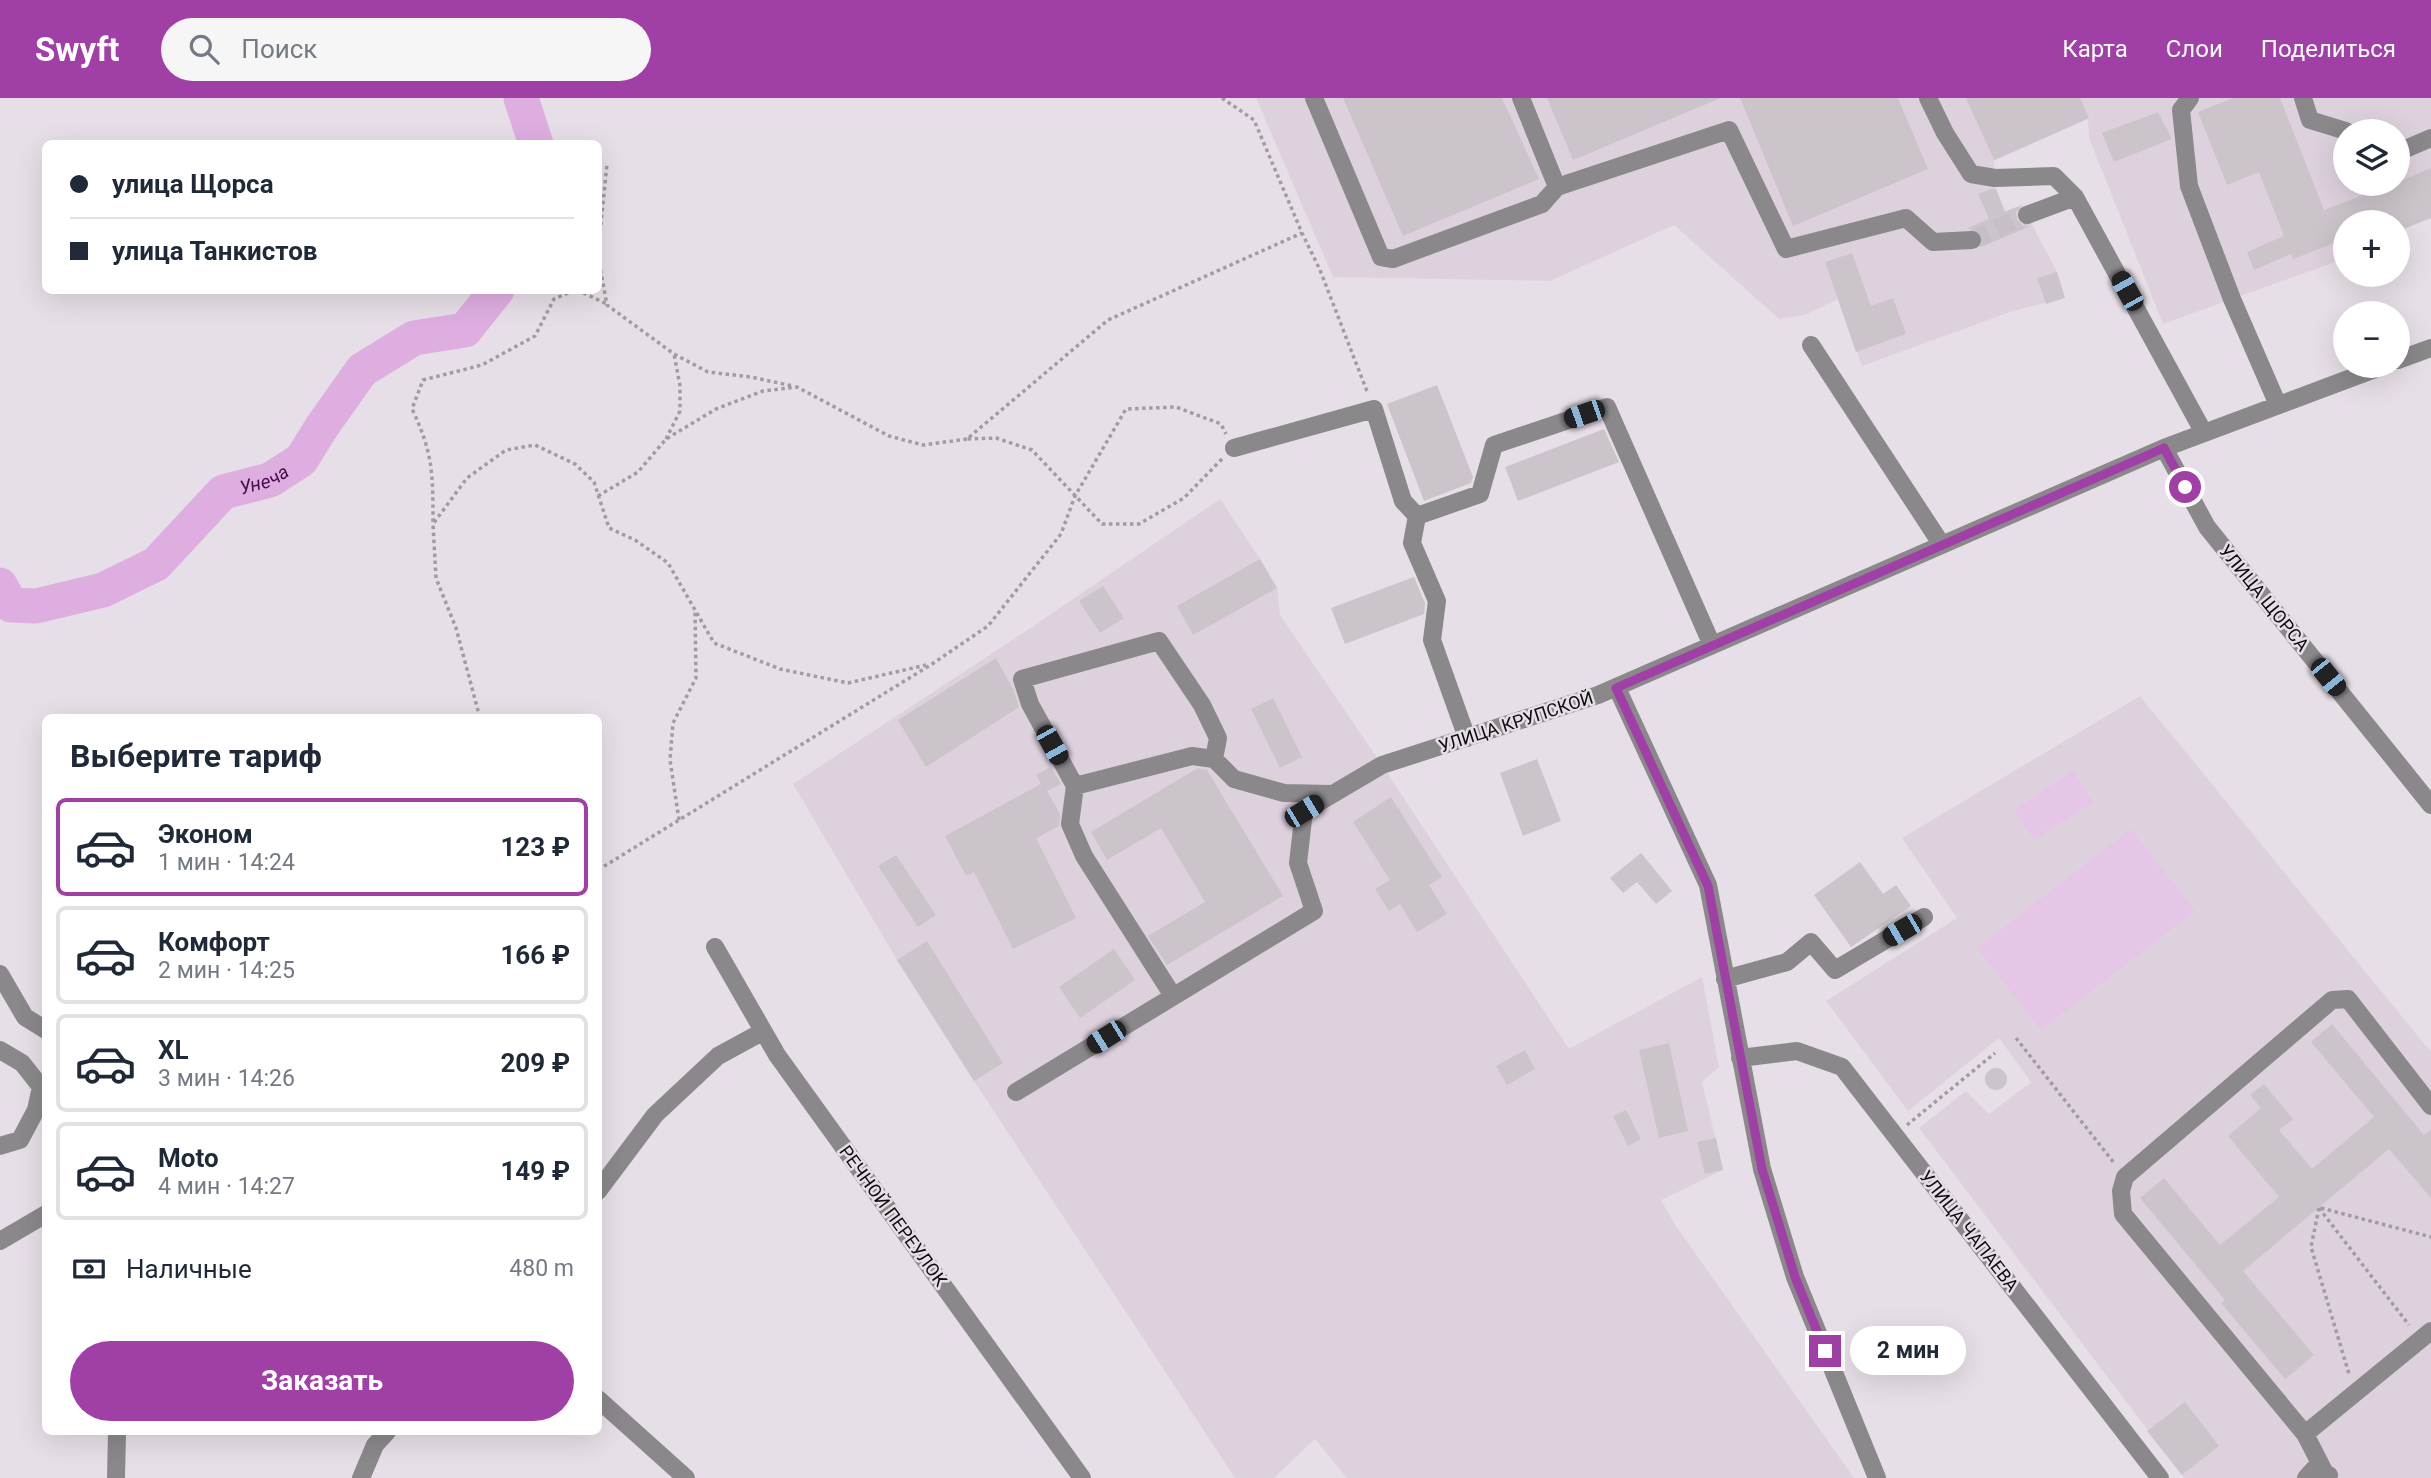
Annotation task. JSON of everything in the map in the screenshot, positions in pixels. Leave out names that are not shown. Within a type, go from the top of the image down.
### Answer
[{"type":"street","points":[[1314,98],[1381,257],[1393,259],[1542,204],[1557,187],[1729,130],[1786,249],[1906,218],[1933,242],[1972,240]]},
{"type":"street","points":[[1521,98],[1557,187]]},
{"type":"street","points":[[1928,98],[1945,134],[1971,174],[1994,178],[2054,176],[2075,197],[2204,433]]},
{"type":"street","points":[[2190,98],[2181,110],[2189,186],[2232,299],[2278,405]]},
{"type":"street","points":[[2303,98],[2311,120],[2333,127]]},
{"type":"street","points":[[2410,147],[2431,138]]},
{"type":"street","points":[[2027,215],[2075,197]]},
{"type":"street","points":[[1811,345],[1942,545]]},
{"type":"street","points":[[2410,356],[2431,348]]},
{"type":"street","name":"УЛИЦА КРУПСКОЙ","points":[[1173,996],[1314,911],[1298,863],[1304,811],[1382,765],[1616,688],[2164,448],[2351,378]]},
{"type":"street","points":[[1417,516],[1480,494],[1494,445],[1606,407],[1712,645]]},
{"type":"street","points":[[1234,448],[1374,409],[1403,501],[1417,516]]},
{"type":"street","name":"УЛИЦА ЩОРСА","points":[[2164,448],[2207,527],[2431,805]]},
{"type":"street","points":[[1417,516],[1412,543],[1437,601],[1432,640],[1467,738]]},
{"type":"street","points":[[1016,1092],[1173,996],[1084,856],[1070,824],[1075,786],[1030,704],[1022,679],[1159,641],[1202,705],[1218,737],[1214,759]]},
{"type":"street","points":[[1616,688],[1708,886],[1762,1169],[1795,1277],[1877,1478]]},
{"type":"street","points":[[1075,786],[1192,756],[1214,759],[1234,779],[1284,793],[1332,794]]},
{"type":"street","points":[[1725,979],[1787,962],[1811,942],[1835,970],[1924,917]]},
{"type":"street","name":"РЕЧНОЙ ПЕРЕУЛОК","points":[[715,947],[762,1032],[1082,1478]]},
{"type":"street","points":[[0,974],[26,1017],[42,1027]]},
{"type":"street","points":[[2330,1475],[2305,1434],[2123,1214],[2121,1191],[2125,1177],[2332,1000],[2348,999],[2431,1106]]},
{"type":"street","points":[[602,1186],[655,1115],[718,1056],[762,1032]]},
{"type":"street","points":[[0,1050],[22,1063],[41,1087],[36,1110],[20,1140],[0,1146]]},
{"type":"street","name":"УЛИЦА ЧАПАЕВА","points":[[1740,1058],[1797,1051],[1842,1067],[2160,1478]]},
{"type":"street","points":[[0,1241],[42,1216]]},
{"type":"street","points":[[2305,1434],[2426,1335]]},
{"type":"street","points":[[602,1403],[686,1478]]},
{"type":"street","points":[[116,1478],[117,1435]]},
{"type":"street","points":[[361,1478],[375,1445],[384,1435]]},
{"type":"street","points":[[2306,1478],[2315,1468],[2330,1475]]},
{"type":"path","points":[[1222,98],[1254,120],[1341,320],[1374,409]]},
{"type":"path","points":[[602,214],[607,164]]},
{"type":"path","points":[[967,439],[1108,320],[1302,233]]},
{"type":"path","points":[[602,276],[607,304]]},
{"type":"path","points":[[479,714],[457,628],[436,579],[433,471],[425,437],[412,409],[423,380],[482,365],[534,336],[554,299],[566,294]]},
{"type":"path","points":[[585,294],[607,304],[674,354],[708,372],[751,377],[797,387],[889,436],[923,445],[996,438],[1032,450],[1075,496],[1102,524],[1139,524],[1184,498],[1234,448],[1220,424],[1176,407],[1126,409],[1075,496],[1061,534],[988,626],[932,664],[602,868]]},
{"type":"path","points":[[598,496],[638,472],[666,439],[680,411],[680,386],[674,354]]},
{"type":"path","points":[[666,439],[716,409],[763,391],[797,387]]},
{"type":"path","points":[[433,524],[467,478],[506,450],[535,444],[575,464],[593,482],[609,528],[635,540],[668,563],[714,643],[780,669],[848,683],[932,664]]},
{"type":"path","points":[[679,820],[670,760],[673,723],[696,678],[695,608]]},
{"type":"path","points":[[2016,1038],[2125,1177]]},
{"type":"path","points":[[1895,1135],[1995,1053]]},
{"type":"path","points":[[2319,1208],[2431,1237]]},
{"type":"path","points":[[2319,1208],[2426,1335]]},
{"type":"path","points":[[2319,1208],[2311,1247],[2354,1394]]},
{"type":"shaded area","points":[[1256,98],[2431,98],[2431,218],[2410,226],[2410,210],[2333,210],[2333,263],[2163,324],[2089,138],[2088,119],[1994,161],[1995,187],[2005,211],[2022,205],[2057,272],[2065,298],[2013,311],[1862,366],[1838,299],[1805,315],[1779,319],[1674,225],[1550,281],[1333,277]]},
{"type":"shaded area","points":[[1220,499],[1277,588],[1280,615],[1569,1049],[1702,977],[1719,1067],[1702,1082],[1723,1170],[1661,1200],[1674,1223],[1854,1478],[1347,1478],[1315,1439],[1274,1478],[1235,1478],[974,1081],[897,960],[793,784]]},
{"type":"shaded area","points":[[2140,696],[2431,1052],[2431,1478],[2184,1478],[1919,1128],[1966,1091],[1989,1114],[2031,1082],[1999,1038],[1908,1111],[1826,1001],[1957,918],[1902,838]]},
{"type":"shaded area","points":[[2073,771],[2093,802],[2034,840],[2014,810]]},
{"type":"shaded area","points":[[2131,829],[2195,911],[2041,1030],[1977,948]]},
{"type":"building","points":[[1343,98],[1502,98],[1539,179],[1403,236]]},
{"type":"building","points":[[1547,98],[1721,98],[1573,160]]},
{"type":"building","points":[[1740,98],[1898,98],[1928,169],[1793,226]]},
{"type":"building","points":[[1966,98],[2080,98],[2089,118],[1994,160]]},
{"type":"building","points":[[2233,98],[2280,98],[2324,210],[2361,196],[2410,196],[2410,177],[2431,168],[2431,218],[2410,226],[2410,210],[2333,210],[2333,244],[2293,259],[2291,254],[2254,270],[2247,252],[2284,236],[2259,172],[2227,185],[2198,112]]},
{"type":"building","points":[[2158,112],[2172,139],[2114,162],[2102,133]]},
{"type":"building","points":[[1996,189],[2005,212],[2022,205],[2016,212],[2017,220],[2024,226],[2031,226],[1981,247],[1981,233],[1967,228],[1989,219],[1978,194]]},
{"type":"building","points":[[1852,253],[1871,306],[1893,298],[1906,334],[1856,352],[1825,262]]},
{"type":"building","points":[[2057,272],[2065,298],[2046,304],[2037,278]]},
{"type":"building","points":[[1437,385],[1473,477],[1471,483],[1424,501],[1387,404]]},
{"type":"building","points":[[1604,429],[1619,462],[1518,501],[1505,467]]},
{"type":"building","points":[[1260,559],[1277,588],[1193,635],[1177,606]]},
{"type":"building","points":[[1414,577],[1425,603],[1424,614],[1345,644],[1331,608]]},
{"type":"building","points":[[1103,586],[1124,618],[1100,633],[1079,601]]},
{"type":"building","points":[[996,658],[1013,689],[1019,707],[926,767],[898,720]]},
{"type":"building","points":[[1273,698],[1302,757],[1280,768],[1251,709]]},
{"type":"building","points":[[1537,759],[1561,821],[1523,836],[1500,773]]},
{"type":"building","points":[[1051,767],[1061,784],[1047,791],[1060,814],[1059,826],[1036,838],[1076,918],[1013,949],[974,872],[966,876],[945,836],[1041,784],[1036,775]]},
{"type":"building","points":[[1198,768],[1207,770],[1283,896],[1167,965],[1148,936],[1205,902],[1161,828],[1107,860],[1091,832]]},
{"type":"building","points":[[1391,797],[1442,877],[1429,885],[1447,914],[1417,932],[1400,904],[1389,911],[1375,889],[1390,880],[1353,822]]},
{"type":"building","points":[[1641,853],[1672,891],[1656,904],[1637,882],[1623,893],[1610,878]]},
{"type":"building","points":[[896,855],[936,915],[918,927],[878,866]]},
{"type":"building","points":[[1860,862],[1883,894],[1896,885],[1911,906],[1851,947],[1814,895]]},
{"type":"building","points":[[927,941],[1003,1063],[974,1081],[897,960]]},
{"type":"building","points":[[1114,949],[1135,980],[1080,1018],[1059,987]]},
{"type":"building","points":[[2332,1024],[2424,1135],[2431,1129],[2431,1198],[2389,1149],[2243,1271],[2314,1355],[2285,1379],[2221,1303],[2225,1300],[2140,1198],[2164,1178],[2220,1245],[2279,1197],[2228,1136],[2261,1108],[2250,1095],[2264,1084],[2293,1119],[2279,1130],[2312,1169],[2374,1117],[2311,1042]]},
{"type":"building","points":[[1669,1043],[1688,1131],[1659,1138],[1639,1050]]},
{"type":"building","points":[[1525,1050],[1535,1069],[1507,1085],[1496,1066]]},
{"type":"building","points":[[1996,1068],[2004,1071],[2007,1079],[2004,1087],[1996,1090],[1988,1087],[1985,1079],[1988,1071]]},
{"type":"building","points":[[1626,1110],[1641,1139],[1628,1146],[1613,1116]]},
{"type":"building","points":[[1716,1138],[1723,1170],[1705,1174],[1697,1142]]},
{"type":"building","points":[[2185,1402],[2219,1446],[2182,1475],[2147,1431]]},
{"type":"waterway","name":"Унеча","points":[[521,98],[535,140]]},
{"type":"waterway","name":"Унеча","points":[[0,585],[11,605],[36,606],[103,590],[156,564],[223,492],[270,480],[301,460],[362,370],[414,338],[465,330],[494,294]]},
{"type":"tunnel","points":[[1972,240],[2027,215]]},
{"type":"route","points":[[1825,1351],[1795,1277],[1762,1169],[1708,886],[1616,688],[2164,448],[2185,487]]}]
